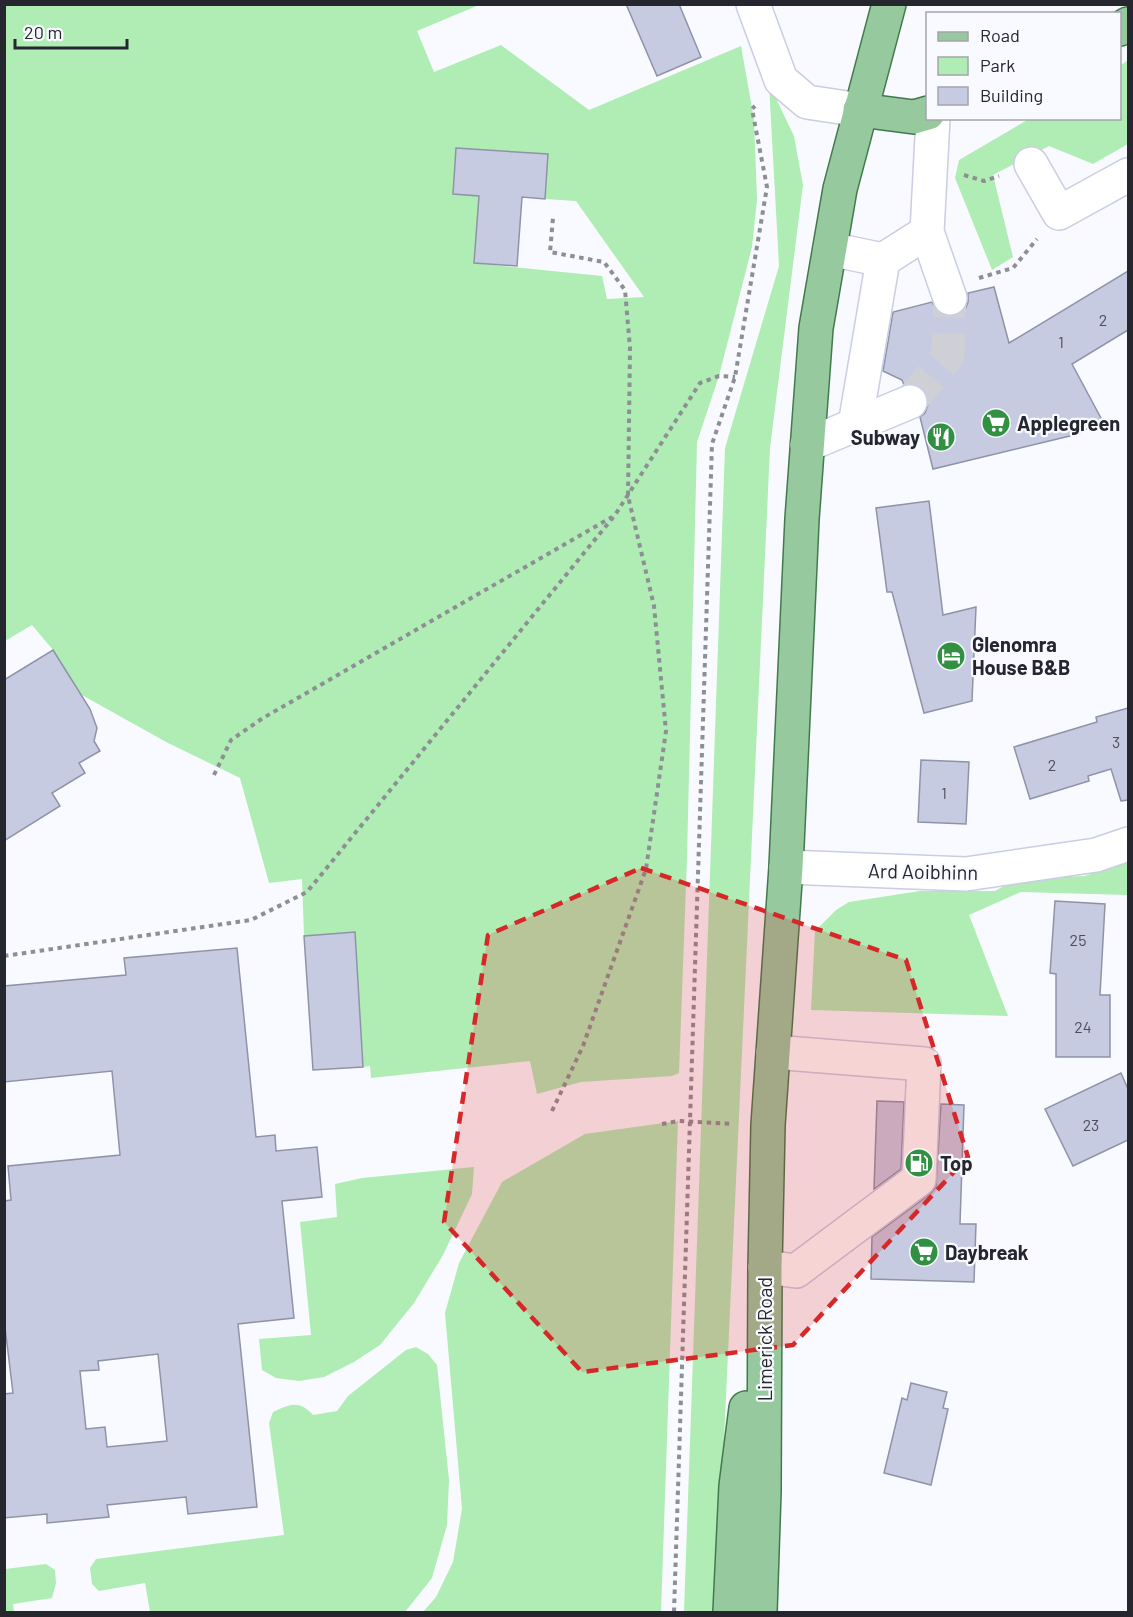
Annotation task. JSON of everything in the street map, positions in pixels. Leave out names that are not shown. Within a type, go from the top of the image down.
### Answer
[{"type":"main road","points":[[765,1267],[768,1125],[786,867],[801,531],[816,328],[840,189],[889,4]]},
{"type":"main road","points":[[860,110],[914,117],[926,113]]},
{"type":"main road","name":"Limerick Road","points":[[730,1612],[736,1486],[765,1267]]},
{"type":"main road","name":"Limerick Road","points":[[760,1612],[764,1491],[765,1267]]},
{"type":"street","points":[[753,4],[782,80],[807,102],[860,110]]},
{"type":"street","points":[[933,120],[927,232],[948,293]]},
{"type":"street","points":[[1031,164],[1059,213],[1128,175]]},
{"type":"street","points":[[830,249],[883,260],[927,232]]},
{"type":"street","points":[[855,425],[883,260]]},
{"type":"street","points":[[807,445],[910,402]]},
{"type":"street","name":"Ard Aoibhinn","points":[[786,867],[966,874],[1096,855],[1128,844]]},
{"type":"street","points":[[765,1267],[796,1271],[919,1179],[924,1064],[773,1052]]},
{"type":"path","points":[[674,1612],[712,444],[735,377],[767,187],[752,109],[782,80]]},
{"type":"path","points":[[932,165],[984,181],[1031,164]]},
{"type":"path","points":[[948,293],[1013,268],[1059,213]]},
{"type":"path","points":[[552,1111],[583,1046],[646,869],[666,731],[654,606],[628,495],[630,348],[625,290],[604,262],[550,252],[553,218]]},
{"type":"path","points":[[4,956],[251,920],[307,892],[615,515],[700,383],[719,376],[735,377]]},
{"type":"path","points":[[214,775],[231,740],[263,718],[615,515]]},
{"type":"path","points":[[662,1124],[678,1121],[768,1125]]},
{"type":"highlighted area","points":[[641,868],[906,960],[968,1157],[793,1345],[582,1372],[444,1222],[488,935]]},
{"type":"green space","points":[[4,5],[479,5],[417,31],[434,72],[501,45],[589,110],[741,46],[754,119],[757,200],[752,247],[719,376],[697,442],[687,858],[679,1073],[672,1076],[581,1082],[537,1094],[530,1061],[371,1078],[370,1066],[363,1067],[355,932],[304,936],[302,879],[269,883],[240,778],[168,743],[80,694],[53,650],[32,625],[5,641]],"holes":[[[456,148],[548,154],[545,199],[576,201],[644,297],[607,299],[602,276],[474,263],[479,196],[453,194]]]},
{"type":"green space","points":[[1128,60],[1128,144],[1093,164],[1049,146],[993,175],[1013,257],[992,270],[955,178],[959,160],[1027,120],[1121,120],[1121,65]]},
{"type":"green space","points":[[769,84],[794,136],[803,185],[770,448],[716,1612],[684,1612],[725,448],[779,266]]},
{"type":"green space","points":[[1128,860],[1128,895],[1021,892],[969,915],[1008,1016],[811,1010],[815,931],[836,910],[849,902],[920,891],[995,891],[1016,879],[1085,876]]},
{"type":"green space","points":[[678,1121],[661,1612],[423,1612],[436,1597],[453,1562],[462,1509],[445,1313],[459,1263],[502,1182],[585,1134]]},
{"type":"green space","points":[[474,1167],[472,1194],[443,1255],[414,1303],[380,1345],[354,1362],[324,1377],[299,1381],[276,1378],[262,1370],[259,1339],[311,1335],[300,1222],[337,1217],[335,1184],[362,1178]]},
{"type":"green space","points":[[416,1347],[428,1354],[437,1365],[449,1480],[447,1525],[432,1578],[405,1612],[150,1612],[145,1583],[99,1591],[92,1584],[90,1568],[96,1559],[284,1535],[269,1423],[273,1412],[294,1405],[303,1407],[313,1415],[337,1411],[348,1396],[406,1350]]},
{"type":"green space","points":[[46,1564],[55,1570],[56,1583],[52,1598],[13,1604],[14,1612],[5,1612],[5,1569]]},
{"type":"building","points":[[626,4],[679,4],[701,57],[657,76]]},
{"type":"building","points":[[456,148],[548,154],[545,199],[522,197],[517,266],[474,263],[479,196],[453,194]]},
{"type":"building","points":[[1128,271],[1128,330],[1072,364],[1102,420],[1078,434],[933,469],[920,417],[925,413],[928,405],[927,394],[921,387],[913,384],[904,385],[902,380],[883,371],[893,312],[932,302],[938,313],[956,316],[965,310],[968,293],[994,287],[1009,343]]},
{"type":"building","points":[[929,501],[943,615],[976,607],[972,701],[924,713],[892,592],[887,592],[876,508]]},
{"type":"building","points":[[53,650],[90,709],[97,728],[94,741],[100,751],[79,763],[85,773],[52,793],[60,806],[4,841],[4,680]]},
{"type":"building","points":[[1128,708],[1128,800],[1121,801],[1111,769],[1088,776],[1089,781],[1030,799],[1014,747],[1097,722],[1096,717]]},
{"type":"building","points":[[921,760],[969,762],[966,824],[918,822]]},
{"type":"building","points":[[1055,901],[1105,904],[1100,995],[1110,995],[1110,1057],[1056,1057],[1056,974],[1050,973]]},
{"type":"building","points":[[355,932],[363,1067],[313,1070],[304,936]]},
{"type":"building","points":[[237,948],[256,1137],[275,1135],[276,1151],[317,1147],[322,1197],[282,1201],[294,1318],[238,1324],[257,1507],[188,1514],[186,1497],[107,1505],[109,1517],[47,1523],[47,1514],[4,1518],[4,1394],[13,1393],[4,1319],[4,1201],[11,1200],[8,1166],[120,1155],[112,1071],[4,1082],[4,986],[126,975],[124,958]],"holes":[[[158,1354],[167,1441],[107,1447],[105,1427],[86,1429],[80,1371],[99,1370],[98,1361]]]},
{"type":"building","points":[[1121,1073],[1128,1089],[1128,1140],[1073,1166],[1045,1109]]},
{"type":"building","points":[[877,1101],[904,1102],[901,1169],[874,1189]]},
{"type":"building","name":"Daybreak","points":[[941,1104],[964,1105],[960,1224],[976,1224],[974,1282],[871,1279],[872,1237],[930,1194],[936,1187]]},
{"type":"building","points":[[911,1383],[947,1392],[943,1408],[948,1409],[931,1485],[884,1473],[902,1398],[907,1400]]},
{"type":"tunnel","points":[[910,402],[948,356],[950,298]]},
{"type":"place","name":"Applegreen","points":[[996,423]]},
{"type":"place","name":"Subway","points":[[941,437]]},
{"type":"place","name":"Glenomra House B&B","points":[[951,656]]},
{"type":"place","name":"Top","points":[[919,1163]]},
{"type":"place","name":"Daybreak","points":[[924,1252]]}]
